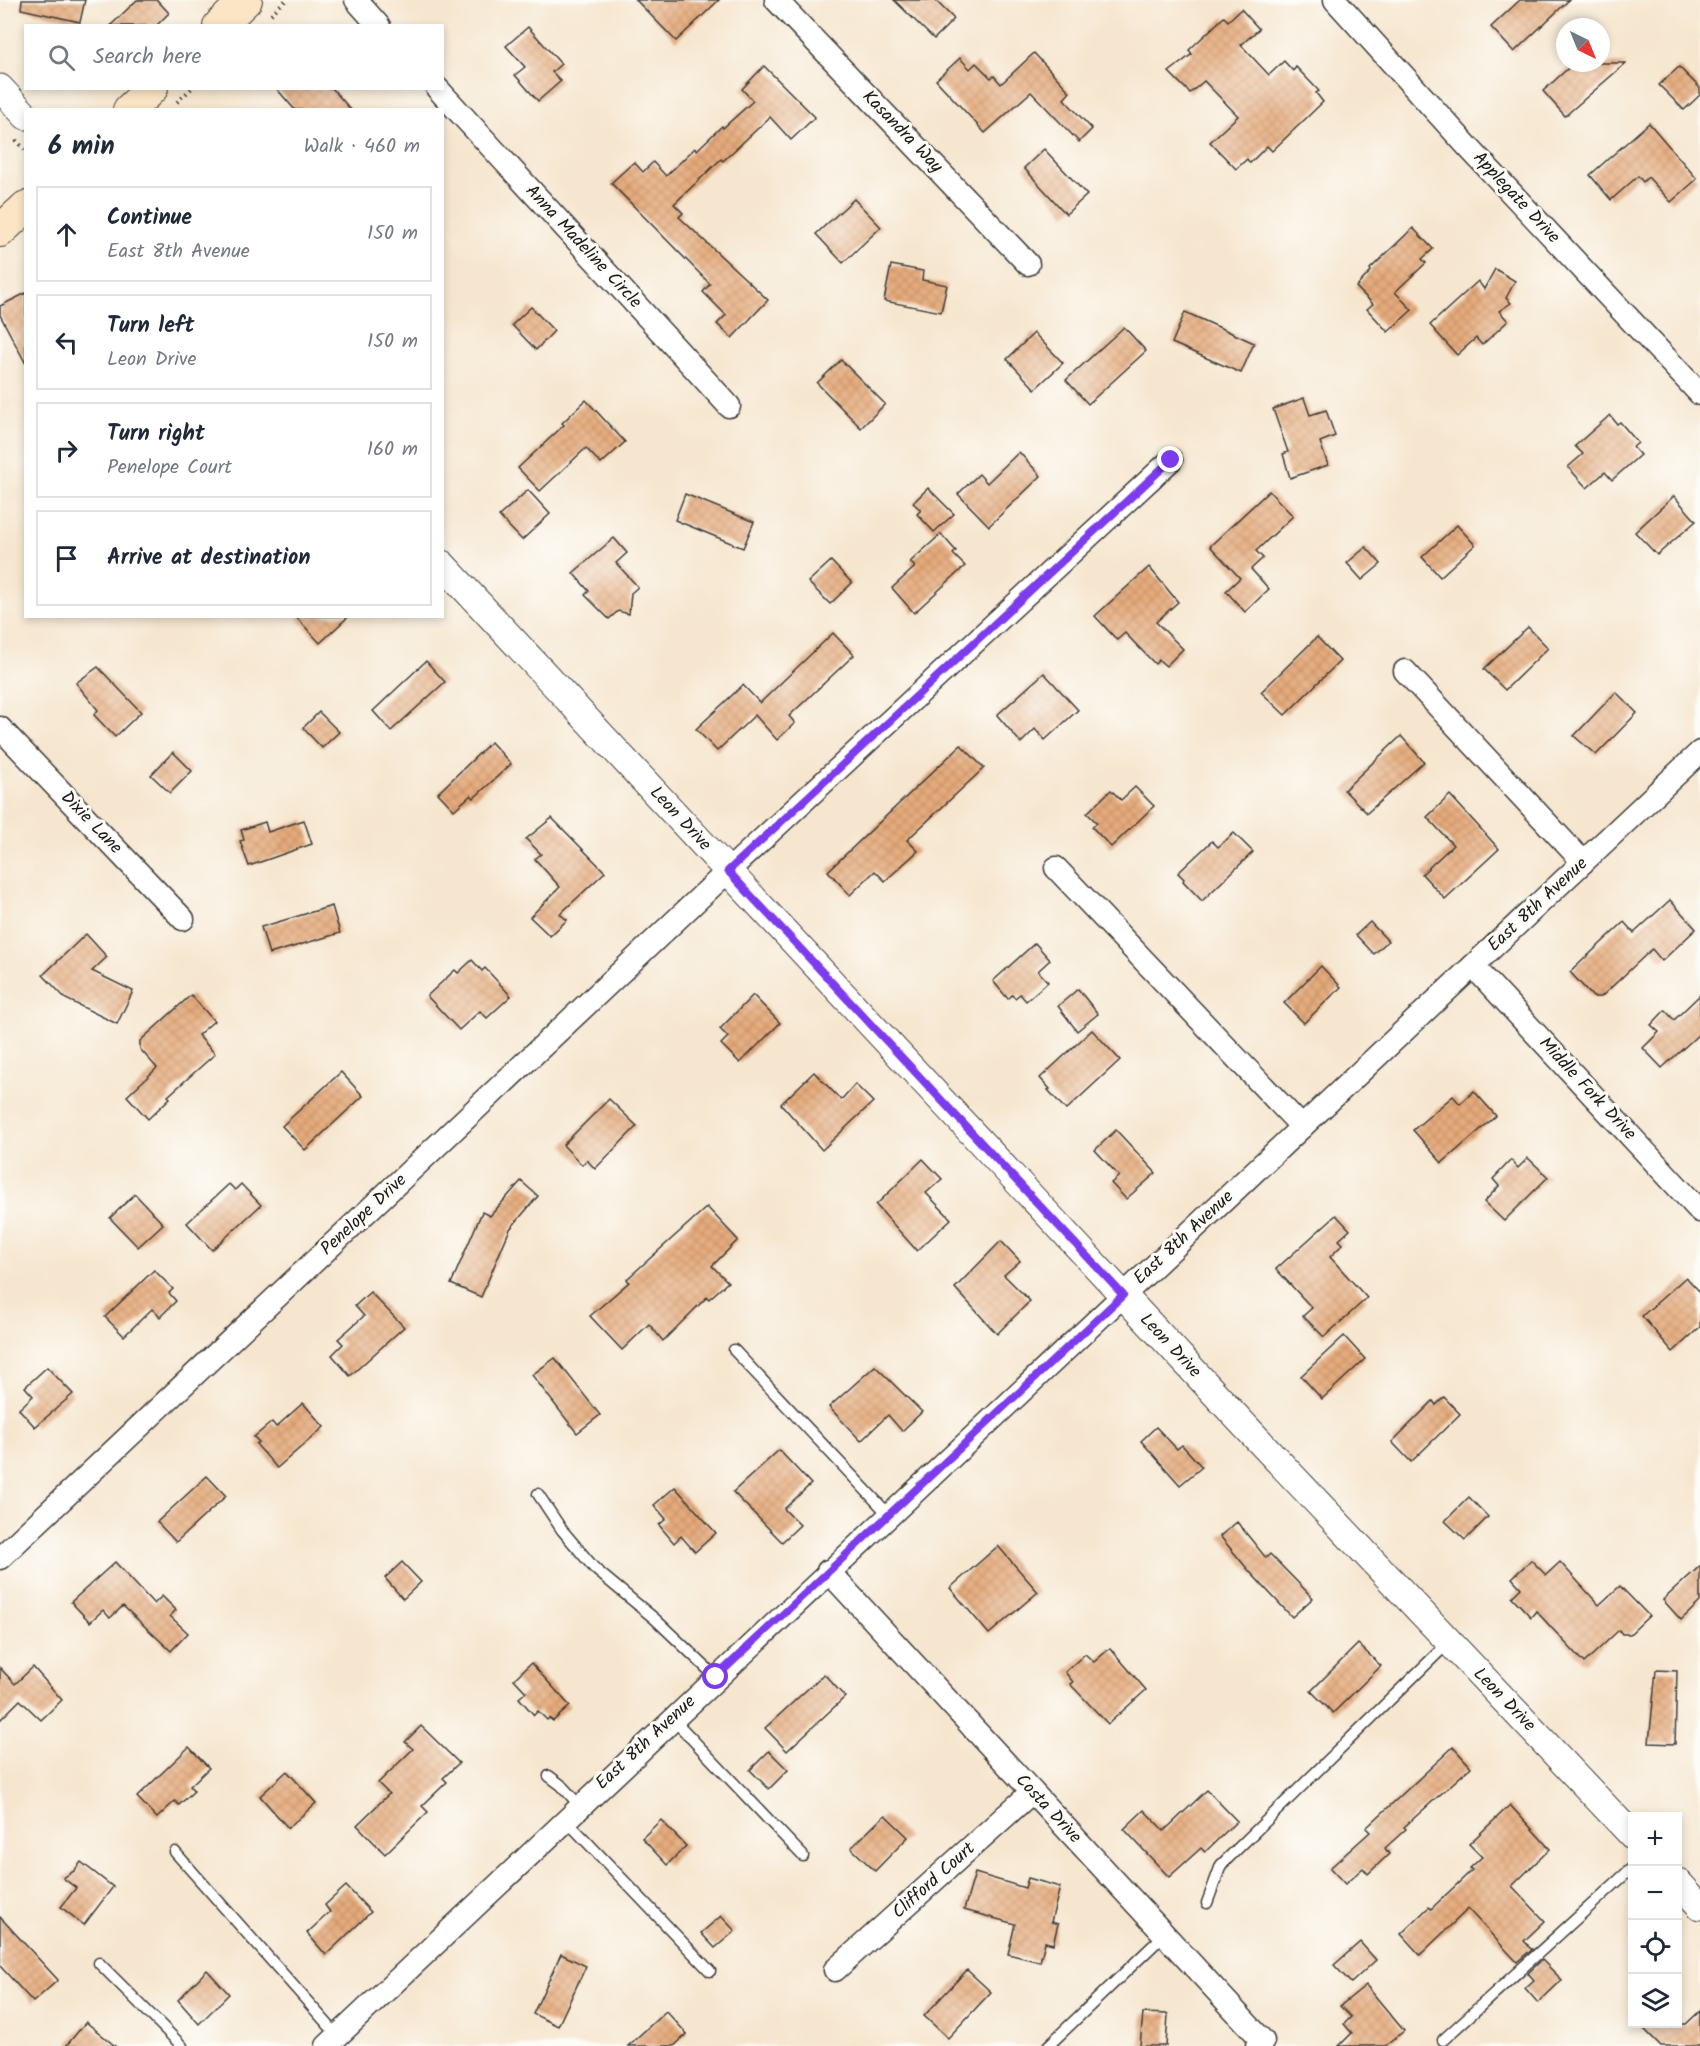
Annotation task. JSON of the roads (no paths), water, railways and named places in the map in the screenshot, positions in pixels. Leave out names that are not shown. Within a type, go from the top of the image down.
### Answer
[{"type":"main road","points":[[221,24],[246,0]]},
{"type":"main road","points":[[131,108],[150,90]]},
{"type":"main road","points":[[0,231],[24,209]]},
{"type":"street","points":[[356,0],[377,24]]},
{"type":"street","name":"Kasandra Way","points":[[776,0],[1028,264]]},
{"type":"street","name":"Applegate Drive","points":[[1335,0],[1700,394]]},
{"type":"street","points":[[0,88],[24,114]]},
{"type":"street","name":"Anna Madeline Circle","points":[[439,90],[729,406]]},
{"type":"street","name":"Penelope Drive","points":[[0,1558],[728,871],[1171,460]]},
{"type":"street","name":"Leon Drive","points":[[444,566],[1123,1295],[1628,1831]]},
{"type":"street","points":[[1405,671],[1583,862]]},
{"type":"street","name":"Dixie Lane","points":[[0,728],[183,919]]},
{"type":"street","name":"East 8th Avenue","points":[[333,2041],[672,1718],[890,1516],[1700,752]]},
{"type":"street","points":[[1056,868],[1302,1127]]},
{"type":"street","name":"Middle Fork Drive","points":[[1473,966],[1700,1211]]},
{"type":"street","name":"Costa Drive","points":[[828,1571],[1263,2041],[1257,2046]]},
{"type":"street","name":"Clifford Court","points":[[835,1970],[1032,1792]]},
{"type":"street","points":[[1682,1887],[1700,1906]]},
{"type":"lane","points":[[734,1350],[890,1516]]},
{"type":"lane","points":[[538,1494],[562,1530],[595,1569],[655,1618],[716,1677]]},
{"type":"lane","points":[[1207,1904],[1221,1865],[1449,1642]]},
{"type":"lane","points":[[672,1718],[803,1856]]},
{"type":"lane","points":[[549,1776],[561,1785],[573,1813],[710,1971]]},
{"type":"lane","points":[[175,1852],[333,2041]]},
{"type":"lane","points":[[1443,2040],[1628,1872]]},
{"type":"lane","points":[[1048,2046],[1164,1935]]},
{"type":"lane","points":[[99,1963],[182,2046]]}]
